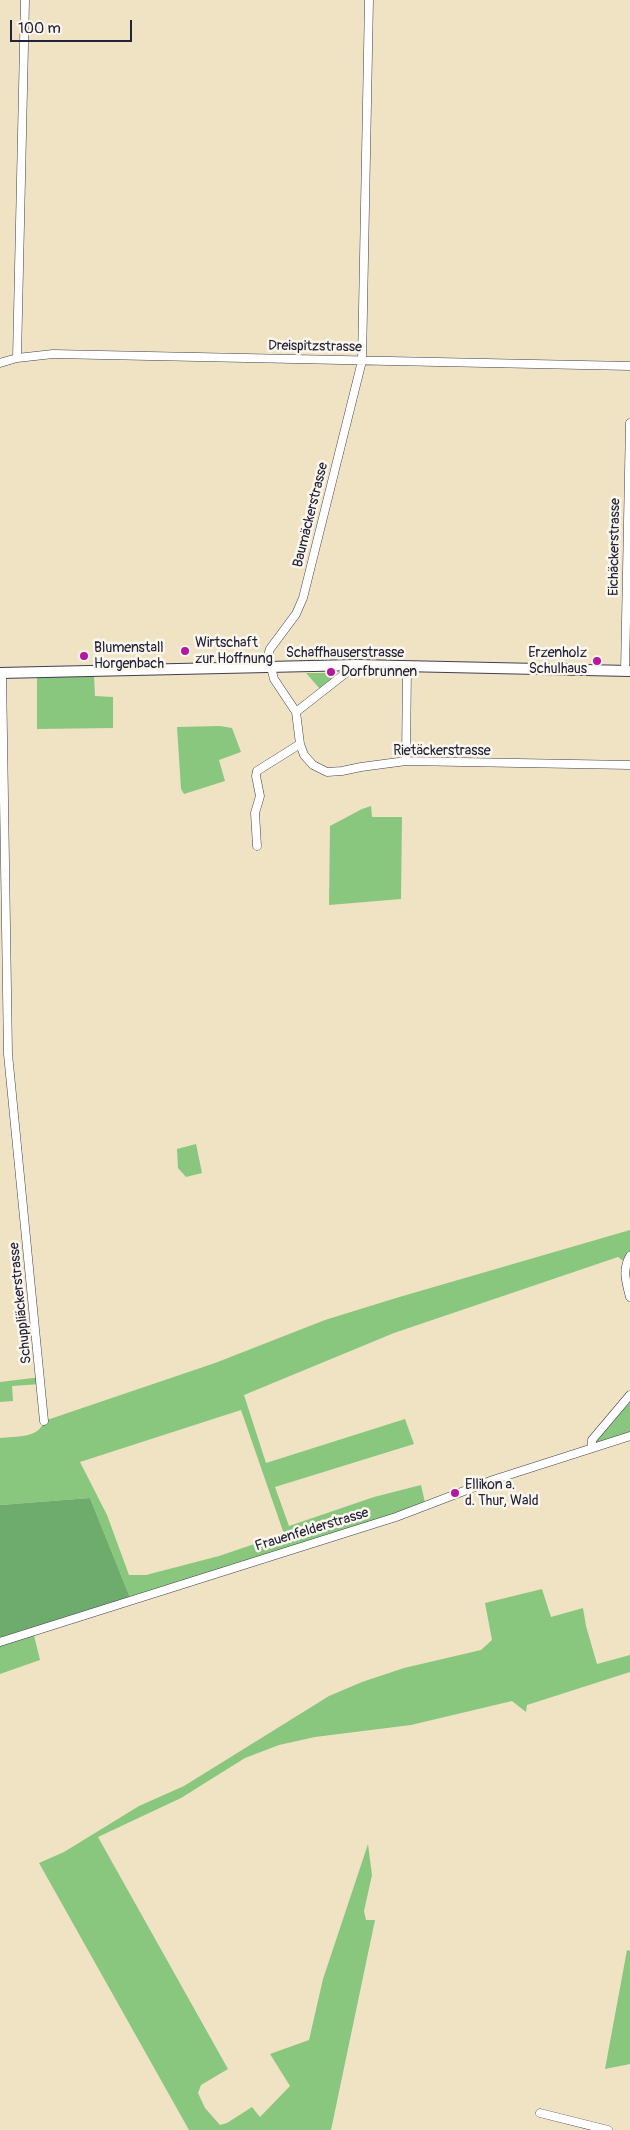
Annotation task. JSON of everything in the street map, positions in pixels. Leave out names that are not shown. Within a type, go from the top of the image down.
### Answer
[{"type":"main road","name":"Schaffhauserstrasse","points":[[1,673],[356,665],[627,671]]},
{"type":"street","points":[[17,358],[25,0]]},
{"type":"street","name":"Baumäckerstrasse","points":[[271,667],[268,655],[270,649],[296,614],[303,598],[362,361],[369,0]]},
{"type":"street","name":"Dreispitzstrasse","points":[[0,363],[17,358],[53,354],[630,366]]},
{"type":"street","name":"Eichäckerstrasse","points":[[627,671],[630,423]]},
{"type":"street","points":[[296,712],[356,665]]},
{"type":"street","points":[[406,761],[407,666]]},
{"type":"street","name":"Rietäckerstrasse","points":[[271,667],[274,679],[296,712],[300,744],[304,755],[313,766],[326,772],[406,761],[630,765]]},
{"type":"street","name":"Schuppliäckerstrasse","points":[[1,673],[8,1054],[44,1421]]},
{"type":"street","points":[[257,846],[255,813],[260,796],[256,776],[257,771],[300,744]]},
{"type":"street","points":[[630,1256],[626,1263],[625,1275],[630,1297]]},
{"type":"street","points":[[592,1448],[592,1440],[630,1395]]},
{"type":"street","name":"Frauenfelderstrasse","points":[[0,1642],[396,1517],[493,1480],[630,1436]]},
{"type":"street","points":[[540,2113],[608,2130]]},
{"type":"green space","points":[[306,673],[335,673],[336,675],[320,689]]},
{"type":"green space","points":[[94,675],[95,696],[113,697],[113,728],[37,729],[37,676]]},
{"type":"green space","points":[[220,726],[232,728],[241,752],[219,760],[225,781],[184,794],[181,789],[177,727]]},
{"type":"green space","points":[[371,806],[372,817],[402,817],[401,899],[329,905],[330,826]]},
{"type":"green space","points":[[196,1144],[202,1173],[186,1177],[178,1168],[177,1149]]},
{"type":"green space","points":[[630,1230],[630,1297],[626,1263],[618,1257],[394,1333],[244,1395],[266,1463],[405,1419],[414,1444],[275,1487],[289,1526],[374,1497],[421,1485],[426,1507],[131,1600],[90,1498],[0,1505],[0,1438],[32,1434],[41,1427],[44,1421],[215,1363],[325,1320]],"holes":[[[241,1410],[284,1534],[219,1556],[146,1575],[129,1575],[107,1515],[80,1462]]]},
{"type":"green space","points":[[41,1377],[41,1384],[12,1386],[13,1401],[0,1402],[0,1382]]},
{"type":"green space","points":[[630,1395],[630,1436],[592,1448],[592,1440]]},
{"type":"green space","points":[[90,1498],[131,1600],[0,1642],[0,1505]]},
{"type":"green space","points":[[542,1589],[551,1617],[583,1608],[597,1664],[630,1655],[630,1672],[527,1705],[526,1712],[512,1701],[411,1725],[315,1737],[279,1745],[245,1758],[181,1798],[98,1837],[228,2069],[201,2085],[198,2093],[205,2108],[220,2125],[227,2123],[252,2107],[260,2117],[290,2086],[270,2054],[309,2040],[323,1979],[368,1844],[372,1875],[364,1911],[366,1920],[375,1920],[331,2130],[189,2130],[39,1863],[64,1852],[139,1806],[184,1786],[329,1696],[362,1682],[404,1668],[481,1650],[492,1640],[485,1603]]},
{"type":"green space","points":[[33,1631],[40,1660],[0,1674],[0,1642]]},
{"type":"green space","points":[[627,1950],[630,1951],[630,2064],[605,2069]]},
{"type":"place","name":"Wirtschaft zur Hoffnung","points":[[185,651]]},
{"type":"place","name":"Blumenstall Horgenbach","points":[[84,656]]},
{"type":"place","name":"Erzenholz Schulhaus","points":[[597,661]]},
{"type":"place","name":"Dorfbrunnen","points":[[331,672]]},
{"type":"place","name":"Ellikon a. d. Thur, Wald","points":[[455,1493]]}]
